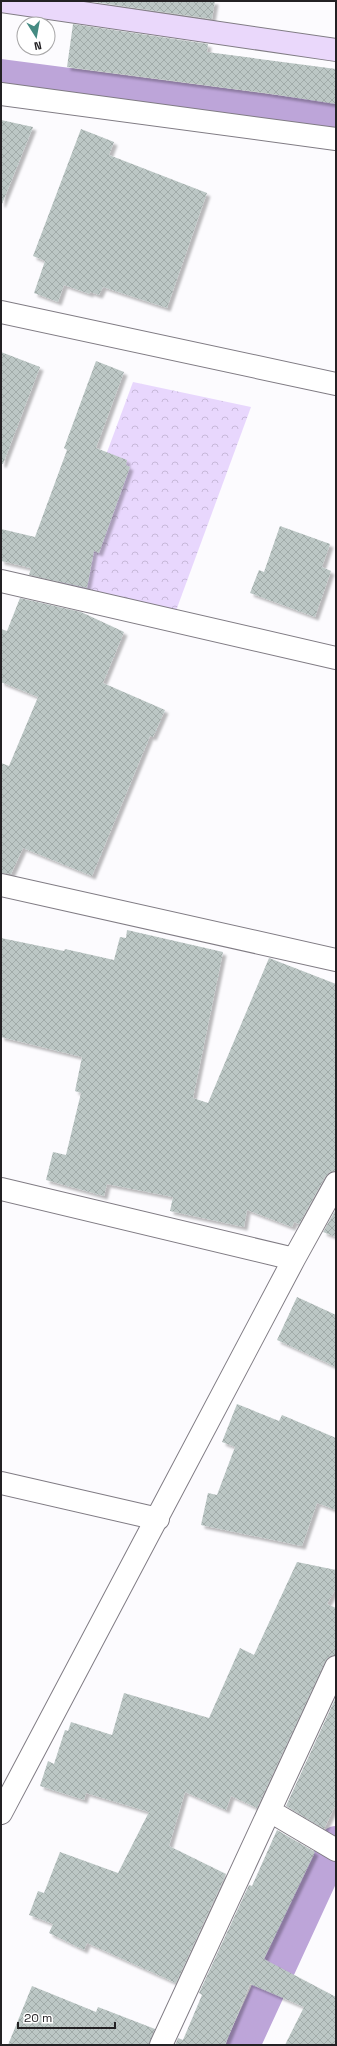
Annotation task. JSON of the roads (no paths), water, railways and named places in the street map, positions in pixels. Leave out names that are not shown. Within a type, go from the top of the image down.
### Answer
[{"type":"street","points":[[1,1],[336,50]]},
{"type":"street","points":[[1,94],[336,139]]},
{"type":"street","points":[[1,312],[336,384]]},
{"type":"street","points":[[1,581],[336,658]]},
{"type":"street","points":[[1,885],[336,960]]},
{"type":"street","points":[[3,1805],[158,1519],[294,1259],[336,1184]]},
{"type":"street","points":[[1,1189],[294,1259]]},
{"type":"street","points":[[1,1483],[158,1519]]},
{"type":"street","points":[[161,2045],[336,1667]]},
{"type":"street","points":[[270,1812],[336,1850]]},
{"type":"waterway","points":[[1,76],[336,120]]},
{"type":"waterway","points":[[243,2045],[336,1843]]}]
